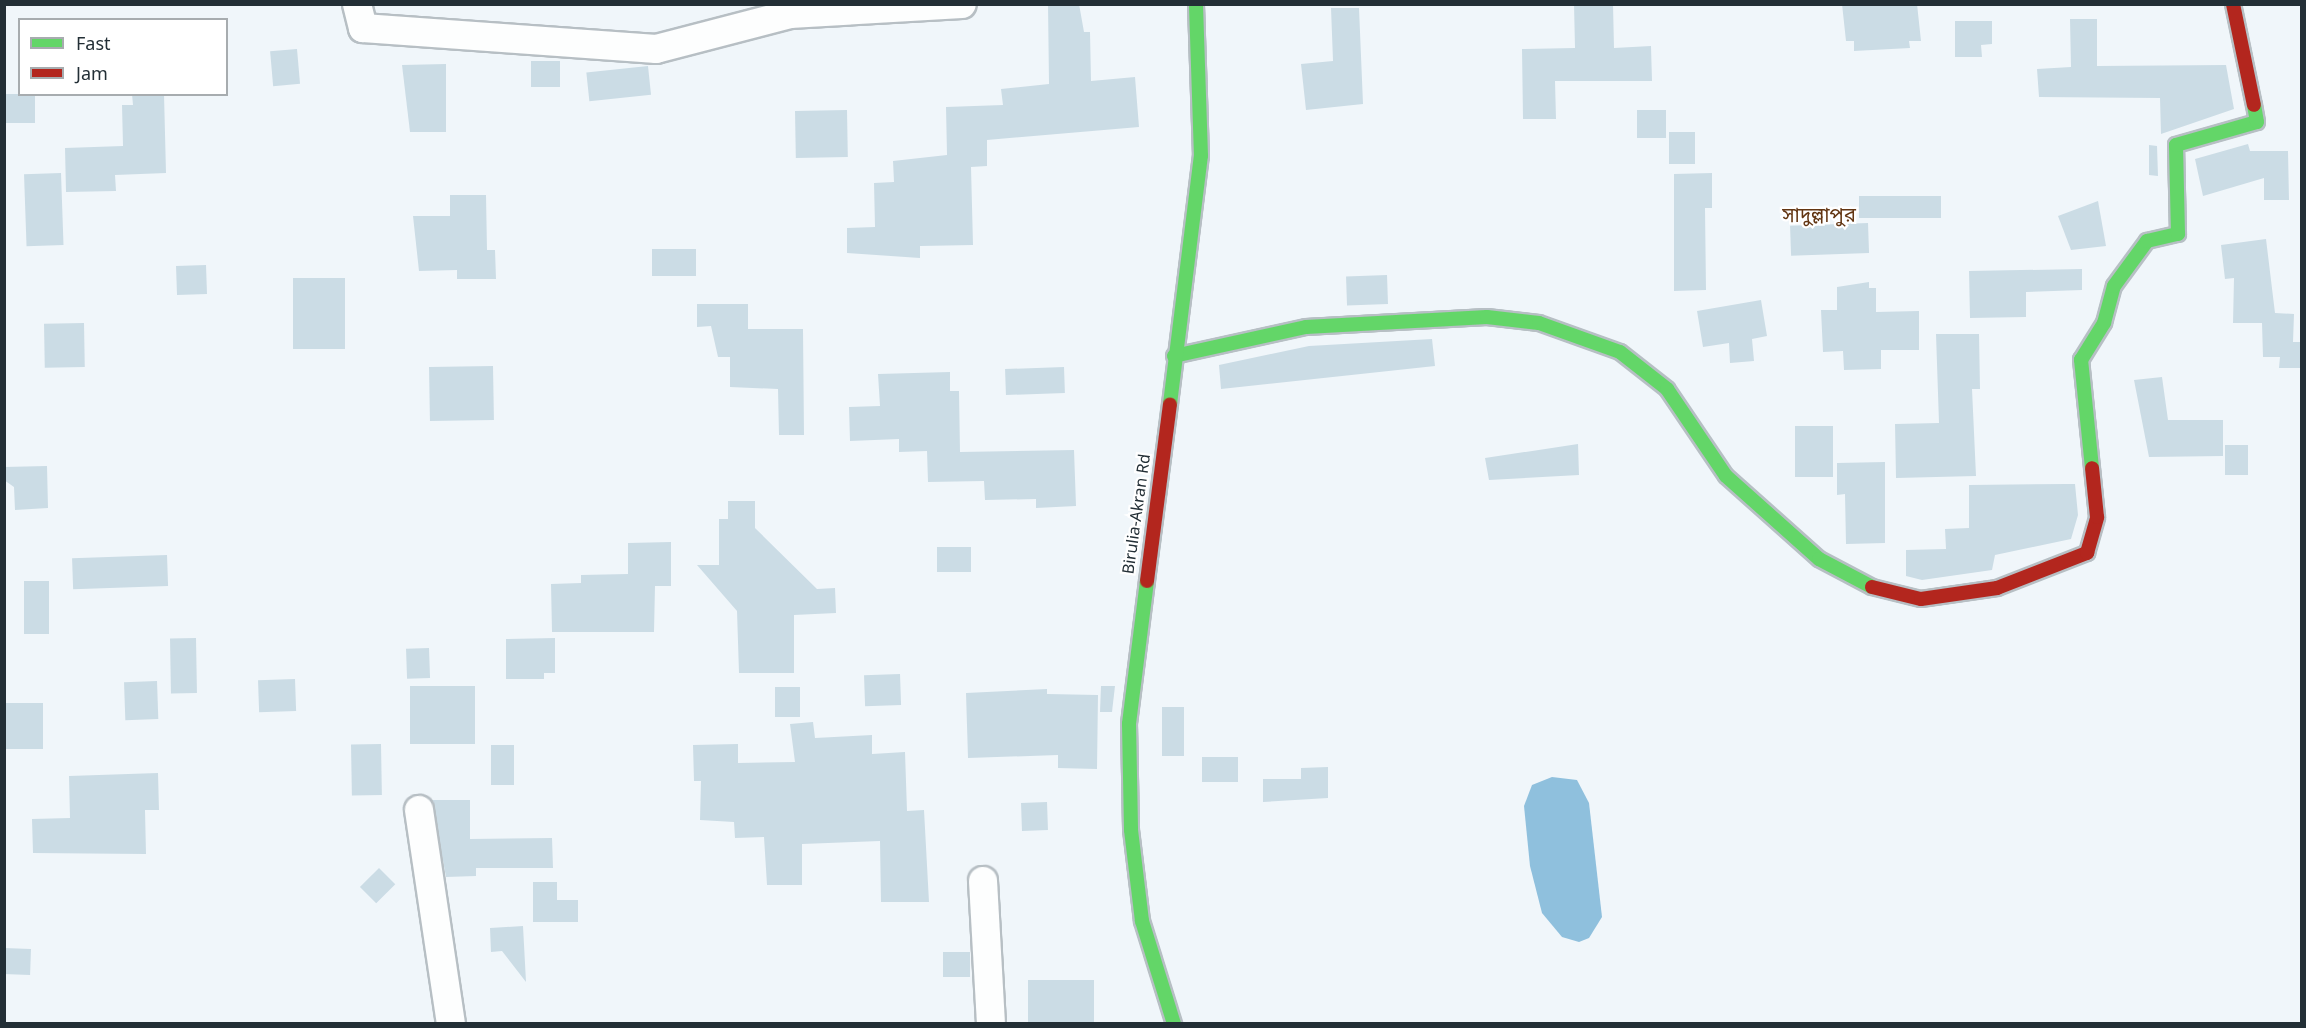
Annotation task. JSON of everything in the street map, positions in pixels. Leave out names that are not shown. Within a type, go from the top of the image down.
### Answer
[{"type":"street","points":[[357,4],[363,28],[656,49],[790,14],[841,7],[943,10],[962,4]]},
{"type":"street","name":"Birulia-Akran Rd","points":[[1174,1023],[1142,921],[1131,830],[1129,724],[1201,156],[1196,4]]},
{"type":"street","points":[[1174,356],[1306,327],[1487,317],[1539,322],[1620,352],[1667,389],[1726,476],[1819,560],[1863,585],[1921,599],[1997,588],[2087,553],[2097,517],[2081,360],[2104,323],[2114,286],[2147,241],[2178,234],[2176,145],[2258,122],[2233,4]]},
{"type":"street","points":[[419,810],[452,1023]]},
{"type":"street","points":[[983,881],[991,1023]]},
{"type":"water","points":[[1552,777],[1577,780],[1589,803],[1602,917],[1589,938],[1579,942],[1562,937],[1542,913],[1530,866],[1524,806],[1532,785]]},
{"type":"building","points":[[1048,4],[1079,4],[1084,32],[1090,32],[1091,81],[1135,77],[1139,127],[987,140],[987,166],[971,167],[973,245],[920,246],[920,258],[847,253],[847,228],[875,227],[874,183],[894,182],[893,161],[947,155],[946,107],[1003,105],[1001,89],[1049,84]]},
{"type":"building","points":[[1574,4],[1613,4],[1614,48],[1651,46],[1652,81],[1555,81],[1556,119],[1523,119],[1522,49],[1575,48]]},
{"type":"building","points":[[1842,4],[1917,4],[1921,41],[1909,41],[1910,48],[1854,51],[1854,41],[1846,41]]},
{"type":"building","points":[[1331,8],[1359,8],[1363,104],[1306,110],[1301,64],[1333,61]]},
{"type":"building","points":[[2070,19],[2097,19],[2097,66],[2226,65],[2234,109],[2161,134],[2160,98],[2039,97],[2037,69],[2071,67]]},
{"type":"building","points":[[1955,21],[1992,21],[1992,44],[1981,45],[1982,57],[1955,57]]},
{"type":"building","points":[[297,49],[300,84],[273,86],[270,51]]},
{"type":"building","points":[[531,61],[560,61],[560,87],[531,87]]},
{"type":"building","points":[[446,64],[446,132],[410,132],[402,65]]},
{"type":"building","points":[[648,66],[651,95],[589,101],[586,72]]},
{"type":"building","points":[[4,94],[35,96],[35,123],[4,123]]},
{"type":"building","points":[[132,96],[164,96],[166,173],[115,175],[116,191],[66,192],[65,148],[123,146],[122,105],[133,105]]},
{"type":"building","points":[[847,110],[848,157],[796,158],[795,111]]},
{"type":"building","points":[[1637,110],[1666,110],[1666,138],[1637,138]]},
{"type":"building","points":[[1669,132],[1695,132],[1695,164],[1669,164]]},
{"type":"building","points":[[2248,144],[2250,151],[2288,151],[2289,200],[2264,200],[2264,178],[2203,196],[2195,159]]},
{"type":"building","points":[[2149,145],[2157,146],[2158,176],[2149,175]]},
{"type":"building","points":[[61,173],[64,245],[27,246],[24,174]]},
{"type":"building","points":[[1712,173],[1712,208],[1705,208],[1706,290],[1674,291],[1674,174]]},
{"type":"building","points":[[450,195],[486,195],[487,250],[495,250],[496,279],[457,279],[457,270],[419,271],[413,216],[450,216]]},
{"type":"building","points":[[1859,196],[1941,196],[1941,218],[1859,218]]},
{"type":"building","points":[[2098,201],[2106,246],[2071,250],[2058,216]]},
{"type":"building","points":[[1868,223],[1869,253],[1791,256],[1790,226]]},
{"type":"building","points":[[2266,239],[2275,313],[2294,314],[2293,342],[2301,342],[2301,368],[2279,368],[2280,357],[2263,357],[2262,323],[2233,323],[2234,278],[2225,279],[2221,245]]},
{"type":"building","points":[[652,249],[696,249],[696,276],[652,276]]},
{"type":"building","points":[[206,265],[207,294],[177,295],[176,266]]},
{"type":"building","points":[[2082,269],[2082,290],[2026,292],[2026,317],[1970,318],[1969,271]]},
{"type":"building","points":[[1387,275],[1388,304],[1347,305],[1346,276]]},
{"type":"building","points":[[293,278],[345,278],[345,349],[293,349]]},
{"type":"building","points":[[1869,282],[1869,288],[1876,288],[1876,312],[1919,311],[1919,350],[1881,350],[1881,369],[1844,370],[1843,351],[1823,352],[1821,310],[1837,310],[1837,287]]},
{"type":"building","points":[[1761,300],[1767,336],[1752,339],[1754,361],[1730,363],[1729,343],[1703,347],[1697,311]]},
{"type":"building","points":[[697,304],[748,304],[748,329],[803,329],[804,435],[779,435],[778,389],[730,387],[730,357],[718,357],[711,326],[697,327]]},
{"type":"building","points":[[84,323],[85,367],[45,368],[44,324]]},
{"type":"building","points":[[1936,334],[1979,334],[1980,389],[1972,389],[1976,476],[1896,478],[1895,424],[1939,423]]},
{"type":"building","points":[[1432,339],[1435,366],[1221,389],[1219,365],[1309,346]]},
{"type":"building","points":[[493,366],[494,420],[430,421],[429,367]]},
{"type":"building","points":[[1064,367],[1065,393],[1006,395],[1005,369]]},
{"type":"building","points":[[950,372],[950,391],[959,391],[960,452],[1074,450],[1076,506],[1036,508],[1036,499],[985,500],[984,481],[928,482],[927,451],[899,452],[899,439],[850,441],[849,407],[880,406],[878,374]]},
{"type":"building","points":[[2162,377],[2168,420],[2223,420],[2223,456],[2149,457],[2134,380]]},
{"type":"building","points":[[1795,426],[1833,426],[1833,477],[1795,477]]},
{"type":"building","points":[[1578,444],[1579,475],[1489,480],[1485,458]]},
{"type":"building","points":[[2225,445],[2248,445],[2248,475],[2225,475]]},
{"type":"building","points":[[1885,462],[1885,543],[1846,544],[1845,494],[1837,495],[1837,463]]},
{"type":"building","points":[[47,466],[48,508],[15,510],[14,487],[4,480],[4,467]]},
{"type":"building","points":[[2075,484],[2078,515],[2071,539],[1995,555],[1992,570],[1922,580],[1906,576],[1906,550],[1946,549],[1945,529],[1969,528],[1969,485]]},
{"type":"building","points":[[728,501],[755,501],[755,528],[817,589],[835,588],[836,613],[794,615],[794,673],[739,673],[737,611],[697,565],[719,565],[719,519],[728,519]]},
{"type":"building","points":[[671,542],[671,586],[655,586],[654,632],[552,632],[551,584],[581,583],[581,575],[628,574],[628,543]]},
{"type":"building","points":[[937,547],[971,547],[971,572],[937,572]]},
{"type":"building","points":[[167,555],[168,586],[73,589],[72,558]]},
{"type":"building","points":[[24,581],[49,581],[49,634],[24,634]]},
{"type":"building","points":[[170,638],[196,638],[197,693],[171,693]]},
{"type":"building","points":[[555,638],[555,673],[544,673],[544,679],[506,679],[506,639]]},
{"type":"building","points":[[429,648],[430,678],[407,679],[406,649]]},
{"type":"building","points":[[900,674],[901,705],[865,706],[864,675]]},
{"type":"building","points":[[295,679],[296,711],[259,712],[258,680]]},
{"type":"building","points":[[157,681],[158,719],[125,720],[124,682]]},
{"type":"building","points":[[410,686],[475,686],[475,744],[410,744]]},
{"type":"building","points":[[1101,686],[1115,686],[1112,712],[1100,712]]},
{"type":"building","points":[[775,687],[800,687],[800,717],[775,717]]},
{"type":"building","points":[[1047,689],[1047,694],[1098,695],[1097,769],[1058,768],[1058,755],[968,758],[966,693]]},
{"type":"building","points":[[4,703],[43,703],[43,749],[4,749]]},
{"type":"building","points":[[1162,707],[1184,707],[1184,756],[1162,756]]},
{"type":"building","points":[[813,722],[815,738],[872,735],[872,754],[905,752],[907,811],[924,810],[929,902],[881,902],[880,841],[802,844],[802,885],[767,885],[764,837],[735,838],[734,822],[700,820],[701,781],[694,781],[693,745],[738,744],[738,763],[795,762],[790,724]]},
{"type":"building","points":[[381,744],[382,795],[352,796],[351,745]]},
{"type":"building","points":[[491,745],[514,745],[514,785],[491,785]]},
{"type":"building","points":[[1202,757],[1238,757],[1238,782],[1202,782]]},
{"type":"building","points":[[1328,767],[1328,798],[1263,802],[1263,779],[1301,779],[1301,768]]},
{"type":"building","points":[[158,773],[159,810],[145,810],[146,854],[33,853],[32,819],[70,818],[69,776]]},
{"type":"building","points":[[432,800],[470,800],[470,839],[552,838],[553,868],[476,868],[476,876],[446,877]]},
{"type":"building","points":[[1047,802],[1048,830],[1022,831],[1021,803]]},
{"type":"building","points":[[379,868],[395,884],[376,903],[360,887]]},
{"type":"building","points":[[533,882],[557,882],[557,900],[578,900],[578,922],[533,922]]},
{"type":"building","points":[[523,926],[526,982],[502,951],[491,952],[490,928]]},
{"type":"building","points":[[4,948],[31,949],[30,975],[4,974]]},
{"type":"building","points":[[943,952],[970,952],[970,977],[943,977]]},
{"type":"building","points":[[1028,980],[1094,980],[1094,1023],[1028,1023]]},
{"type":"traffic: fast","points":[[1170,404],[1201,156],[1196,4]]},
{"type":"traffic: fast","points":[[2092,468],[2081,360],[2104,323],[2114,286],[2147,241],[2178,234],[2176,145],[2257,122],[2254,105]]},
{"type":"traffic: fast","points":[[1174,356],[1306,327],[1487,317],[1539,323],[1620,352],[1667,389],[1726,476],[1819,559],[1872,587]]},
{"type":"traffic: fast","points":[[1147,581],[1129,724],[1131,830],[1142,921],[1174,1024]]},
{"type":"traffic: jam","points":[[2233,4],[2254,105]]},
{"type":"traffic: jam","points":[[1147,581],[1170,404]]},
{"type":"traffic: jam","points":[[1872,587],[1921,599],[1997,588],[2087,553],[2097,517],[2092,468]]},
{"type":"district","name":"সাদুল্লাপুর","points":[[1819,214]]}]
